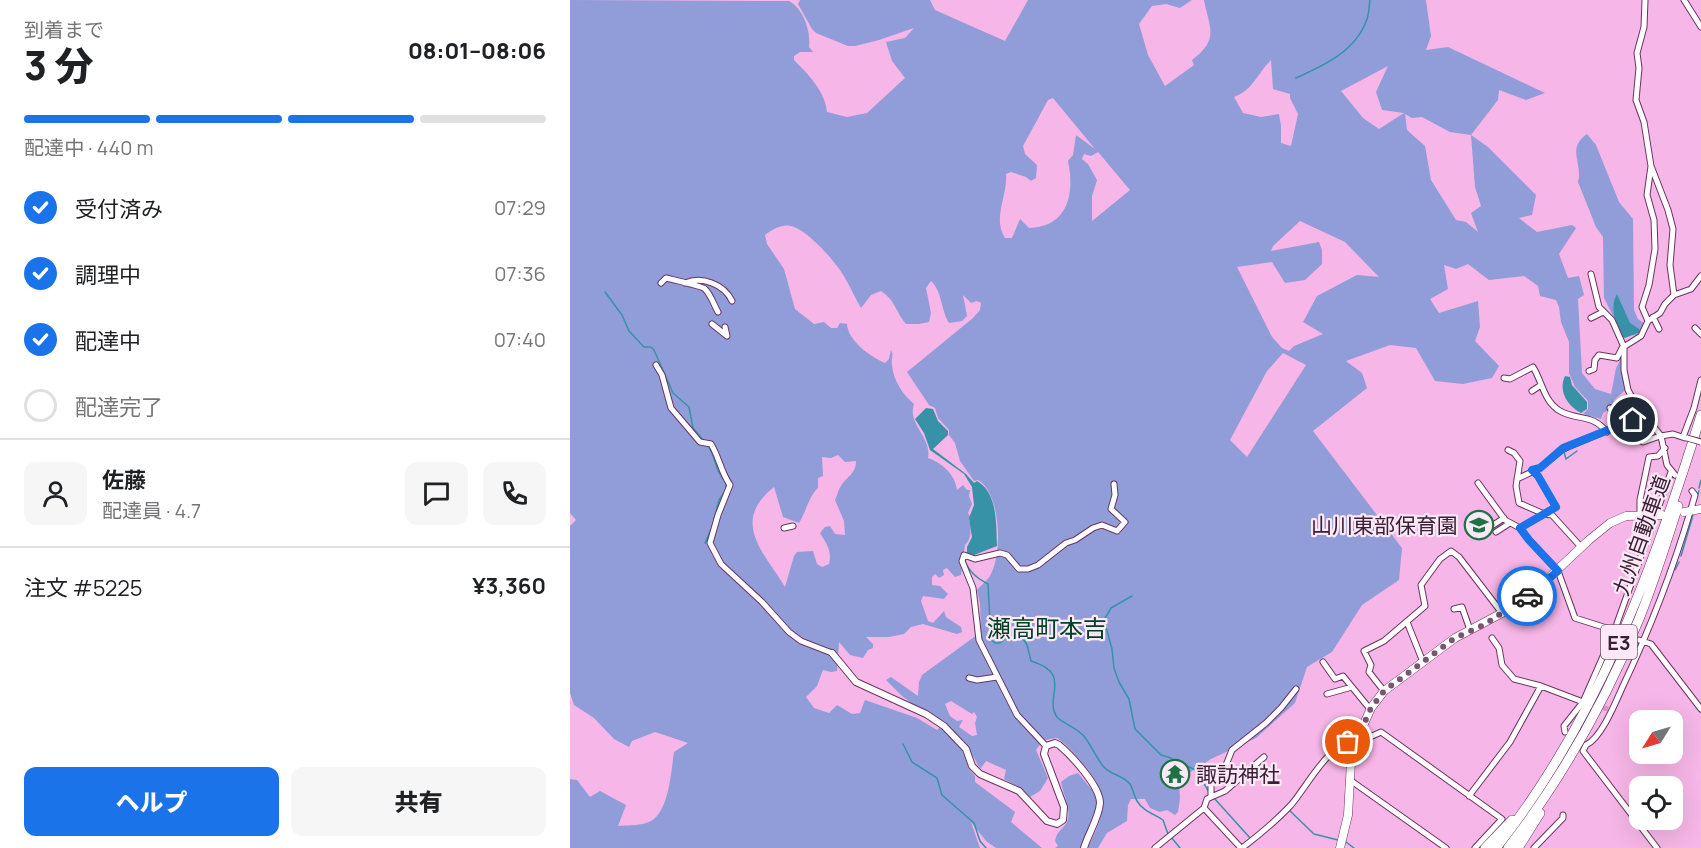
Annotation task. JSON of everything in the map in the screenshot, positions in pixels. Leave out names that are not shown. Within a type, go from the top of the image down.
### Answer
[{"type":"highway","name":"九州自動車道","points":[[1496,848],[1582,717],[1623,633],[1650,568],[1701,415]]},
{"type":"highway","name":"九州自動車道","points":[[1509,848],[1554,782],[1620,664],[1640,617],[1701,433]]},
{"type":"highway","points":[[1518,848],[1574,754],[1590,721]]},
{"type":"highway","points":[[1485,848],[1523,810]]},
{"type":"main road","points":[[1687,512],[1701,509]]},
{"type":"main road","points":[[1340,848],[1348,815],[1350,780],[1356,742],[1370,709],[1384,691],[1470,630],[1502,614],[1558,571],[1581,547],[1610,523],[1626,516],[1659,515]]},
{"type":"street","points":[[1645,0],[1646,16],[1638,53],[1636,100],[1644,122],[1651,166],[1673,230],[1670,265],[1674,295]]},
{"type":"street","points":[[1684,0],[1701,27]]},
{"type":"street","points":[[1651,166],[1647,195],[1654,220],[1655,249],[1649,285],[1642,307],[1659,329]]},
{"type":"street","points":[[1565,732],[1564,726],[1583,702],[1617,630],[1673,474],[1667,465],[1661,436],[1628,390],[1624,370],[1624,347],[1612,320],[1599,307],[1591,274]]},
{"type":"street","points":[[1589,371],[1594,369],[1595,360],[1599,355],[1617,358],[1624,347],[1638,340],[1659,308],[1674,295],[1691,289],[1701,276]]},
{"type":"street","points":[[661,283],[666,278],[700,286],[705,289],[718,312]]},
{"type":"street","points":[[684,284],[693,280],[721,287],[728,292],[732,301]]},
{"type":"street","points":[[1591,318],[1603,312]]},
{"type":"street","points":[[712,324],[727,336],[724,327]]},
{"type":"street","points":[[1695,328],[1701,334]]},
{"type":"street","points":[[656,365],[662,375],[670,408],[700,442],[711,444],[723,475],[730,485],[710,543],[721,564],[762,602],[789,632],[801,641],[832,653],[856,682],[926,714],[944,726],[966,749],[972,766],[980,774],[1019,791],[1047,821],[1057,824],[1063,820],[1064,807],[1045,759],[1046,746],[1017,715],[979,640],[970,580],[962,561],[964,555],[975,559],[1000,553],[1007,555],[1019,569],[1028,569],[1038,565],[1066,543],[1093,528],[1101,525],[1117,531],[1125,522],[1111,509],[1115,495],[1114,484]]},
{"type":"street","points":[[1504,378],[1510,379],[1533,367],[1545,395],[1558,410],[1593,419],[1600,423],[1607,432]]},
{"type":"street","points":[[1685,437],[1701,380]]},
{"type":"street","points":[[1532,391],[1541,385]]},
{"type":"street","points":[[1610,408],[1619,427]]},
{"type":"street","points":[[1517,479],[1540,468],[1563,448],[1633,420],[1637,412],[1641,410]]},
{"type":"street","points":[[1643,442],[1673,434],[1701,442]]},
{"type":"street","points":[[1640,517],[1640,500],[1649,457],[1658,456],[1665,448]]},
{"type":"street","points":[[1508,450],[1514,453],[1520,461],[1517,479],[1519,503],[1552,515],[1581,547]]},
{"type":"street","points":[[1520,528],[1556,507],[1532,470]]},
{"type":"street","points":[[1478,483],[1504,518],[1520,528],[1558,571],[1575,618],[1617,630]]},
{"type":"street","points":[[1658,848],[1583,751],[1586,745],[1593,742],[1610,710],[1672,570],[1687,512],[1695,495],[1692,490]]},
{"type":"street","points":[[1478,536],[1504,518]]},
{"type":"street","points":[[1496,532],[1510,523]]},
{"type":"street","points":[[784,528],[793,526]]},
{"type":"street","points":[[1384,691],[1369,672],[1371,665],[1364,651],[1384,641],[1425,606],[1421,585],[1440,559],[1451,551],[1459,557],[1502,614]]},
{"type":"street","points":[[1454,609],[1462,607],[1470,630]]},
{"type":"street","points":[[1407,622],[1423,662]]},
{"type":"street","points":[[1492,638],[1499,648],[1502,664],[1514,679],[1541,686],[1583,702]]},
{"type":"street","points":[[1642,641],[1651,644],[1701,709]]},
{"type":"street","points":[[1323,662],[1335,679],[1343,676],[1370,709]]},
{"type":"street","points":[[969,678],[977,680],[997,677]]},
{"type":"street","points":[[1470,796],[1510,742],[1541,686]]},
{"type":"street","points":[[1327,694],[1352,687]]},
{"type":"street","points":[[1210,797],[1211,784],[1224,771],[1232,750],[1266,723],[1296,689]]},
{"type":"street","points":[[1359,733],[1370,738],[1381,732],[1502,819],[1475,848]]},
{"type":"street","points":[[1204,807],[1241,848],[1261,834],[1293,803],[1331,753],[1348,742],[1356,742]]},
{"type":"street","points":[[1046,746],[1055,743],[1063,748],[1090,779],[1099,794],[1100,805],[1084,848]]},
{"type":"street","points":[[1155,848],[1204,807],[1207,799],[1225,791],[1264,757]]},
{"type":"street","points":[[1350,780],[1446,848]]},
{"type":"street","points":[[1534,848],[1563,818],[1563,815]]},
{"type":"shaded area","points":[[570,0],[789,1],[799,9],[802,15],[808,28],[809,47],[813,52],[800,52],[794,56],[794,60],[819,90],[827,112],[847,117],[867,113],[905,78],[892,61],[886,42],[905,38],[914,28],[879,40],[848,46],[816,33],[798,4],[800,0],[930,0],[935,10],[1005,41],[1028,0],[1192,0],[1180,8],[1166,4],[1152,6],[1139,24],[1148,55],[1165,86],[1194,65],[1192,60],[1201,53],[1209,40],[1210,27],[1204,0],[1426,0],[1431,36],[1426,50],[1448,47],[1545,93],[1526,100],[1499,90],[1498,100],[1471,135],[1488,147],[1536,195],[1532,215],[1519,218],[1537,232],[1572,225],[1576,228],[1559,254],[1568,278],[1579,276],[1584,295],[1578,299],[1582,373],[1595,389],[1611,394],[1616,368],[1622,357],[1625,390],[1614,400],[1612,407],[1603,413],[1601,419],[1583,414],[1588,409],[1588,401],[1575,387],[1569,373],[1569,342],[1556,300],[1540,296],[1538,286],[1524,276],[1489,280],[1468,264],[1456,269],[1444,265],[1448,289],[1430,299],[1439,313],[1478,301],[1480,327],[1475,341],[1499,366],[1492,378],[1463,384],[1435,381],[1416,348],[1390,345],[1346,361],[1362,373],[1367,388],[1313,431],[1402,548],[1399,580],[1362,605],[1332,652],[1307,667],[1295,703],[1256,738],[1211,759],[1181,778],[1178,812],[1175,815],[1167,810],[1160,812],[1150,808],[1145,799],[1131,799],[1128,805],[1127,821],[1107,833],[1098,848],[1088,848],[1103,807],[1100,789],[1086,767],[1061,741],[1057,738],[1047,740],[1036,750],[1048,778],[1040,791],[1030,797],[1022,789],[1004,779],[1006,770],[986,761],[981,768],[979,767],[966,743],[940,719],[918,708],[886,680],[891,677],[918,696],[922,675],[981,632],[977,590],[989,578],[997,554],[998,525],[995,510],[986,487],[978,480],[974,481],[960,461],[949,430],[938,418],[935,408],[929,405],[907,372],[973,318],[980,310],[981,303],[977,301],[971,303],[963,295],[967,316],[962,321],[949,323],[935,285],[931,281],[926,288],[931,313],[929,322],[906,324],[893,302],[881,291],[871,295],[861,308],[836,264],[813,240],[798,229],[784,226],[765,235],[767,244],[784,269],[795,309],[814,324],[824,322],[831,328],[837,328],[840,323],[847,324],[856,342],[867,353],[885,363],[889,359],[891,350],[896,382],[914,404],[914,418],[927,444],[928,458],[947,470],[954,479],[957,490],[963,485],[970,490],[969,496],[972,504],[968,513],[971,523],[970,535],[965,545],[961,575],[955,577],[947,568],[943,570],[944,575],[939,578],[935,574],[932,577],[932,585],[940,586],[948,594],[944,599],[923,596],[921,601],[928,621],[933,623],[944,611],[946,617],[961,627],[962,632],[957,634],[923,624],[911,627],[904,634],[889,637],[866,637],[873,644],[873,648],[868,650],[863,658],[850,655],[839,642],[837,671],[823,670],[817,686],[806,697],[814,708],[829,713],[837,705],[852,714],[860,713],[865,700],[917,718],[937,730],[940,727],[955,739],[969,769],[975,776],[975,782],[1015,812],[1011,822],[1042,848],[996,848],[986,841],[971,822],[980,848],[570,848],[570,779],[577,780],[590,797],[600,791],[626,805],[618,826],[646,823],[660,812],[668,793],[674,752],[688,743],[655,732],[632,741],[629,747],[614,739],[594,718],[574,705],[570,693],[570,526],[576,520],[570,513]],"holes":[[[1271,60],[1273,89],[1290,94],[1298,114],[1291,146],[1281,143],[1279,114],[1261,117],[1243,113],[1234,97],[1246,90]],[[1388,66],[1376,92],[1382,110],[1404,113],[1379,129],[1363,118],[1341,91]],[[1053,98],[1095,149],[1076,135],[1073,155],[1068,161],[1069,196],[1060,215],[1053,222],[1029,228],[1020,219],[1012,238],[1005,238],[1001,230],[1000,214],[1006,174],[1011,172],[1031,181],[1036,178],[1037,165],[1025,154],[1023,146],[1048,100]],[[1405,114],[1412,118],[1422,117],[1450,132],[1471,135],[1475,187],[1481,206],[1471,213],[1478,232],[1466,222],[1456,220],[1431,180],[1425,146],[1407,130]],[[1098,152],[1130,190],[1092,221],[1092,196],[1097,180],[1088,164],[1082,159],[1084,154],[1091,156]],[[1300,221],[1345,242],[1379,277],[1357,275],[1317,296],[1303,322],[1323,334],[1294,346],[1289,351],[1282,348],[1272,337],[1237,267],[1272,262],[1285,283],[1305,280],[1322,264],[1322,250],[1319,242],[1271,251],[1273,246]],[[1283,353],[1306,365],[1247,457],[1230,440],[1267,371]],[[838,455],[845,462],[856,461],[853,472],[843,483],[835,500],[844,521],[845,535],[835,534],[830,526],[825,527],[820,533],[827,544],[829,564],[822,567],[817,564],[813,551],[797,552],[785,587],[755,537],[754,512],[761,500],[774,487],[783,517],[799,523],[812,495],[818,488],[818,478],[823,476],[822,457],[831,458]],[[951,701],[972,714],[974,712],[977,717],[975,723],[977,735],[972,736],[959,727],[963,720],[957,721],[950,716],[945,704]]]},
{"type":"shaded area","points":[[1587,134],[1596,145],[1619,202],[1633,219],[1634,310],[1638,319],[1645,324],[1638,335],[1623,336],[1604,298],[1603,237],[1596,227],[1578,182],[1577,145]]},
{"type":"shaded area","points":[[1617,294],[1630,323],[1640,332],[1625,338],[1621,336],[1614,315]]},
{"type":"shaded area","points":[[1565,376],[1570,377],[1572,385],[1587,402],[1587,409],[1581,413],[1565,398],[1563,382]]},
{"type":"shaded area","points":[[926,408],[933,409],[938,421],[948,431],[948,435],[933,449],[966,474],[974,483],[977,481],[984,486],[989,493],[996,519],[997,546],[974,555],[967,553],[972,537],[969,518],[974,505],[972,487],[964,474],[930,450],[924,433],[915,419]]},
{"type":"shaded area","points":[[1078,773],[1097,796],[1097,806],[1080,848],[1055,848],[1058,846],[1055,841],[1057,835],[1065,825],[1068,815],[1061,782]]},
{"type":"waterway","points":[[1296,78],[1338,56],[1355,40],[1367,19],[1370,0]]},
{"type":"waterway","points":[[605,292],[622,315],[629,331],[644,347],[651,347],[654,350],[673,393],[689,407],[693,428],[703,440]]},
{"type":"waterway","points":[[708,446],[723,479]]},
{"type":"waterway","points":[[1568,450],[1564,452],[1566,459],[1577,451]]},
{"type":"waterway","points":[[1699,488],[1701,480]]},
{"type":"waterway","points":[[714,519],[726,485]]},
{"type":"waterway","points":[[1681,556],[1693,515]]},
{"type":"waterway","points":[[705,543],[712,527]]},
{"type":"waterway","points":[[968,554],[965,561],[969,569],[988,584],[991,640],[1000,643],[1017,629],[1027,645],[1031,661],[1044,666],[1051,672],[1055,686],[1053,702],[1057,717],[1083,735],[1106,769],[1130,784],[1139,804],[1163,820],[1168,834]]},
{"type":"waterway","points":[[1675,570],[1679,562]]},
{"type":"waterway","points":[[1132,596],[1111,608],[1104,620],[1112,649],[1114,668],[1129,699],[1135,729],[1161,755],[1171,758],[1182,769],[1189,767],[1196,770],[1209,792]]},
{"type":"waterway","points":[[903,744],[912,762],[937,778],[942,795],[974,823],[980,841],[986,848]]},
{"type":"waterway","points":[[1214,798],[1251,839]]},
{"type":"waterway","points":[[1288,809],[1314,834],[1338,840]]},
{"type":"waterway","points":[[1270,822],[1277,816]]},
{"type":"waterway","points":[[1171,837],[1180,848]]},
{"type":"waterway","points":[[1346,842],[1354,848]]},
{"type":"tunnel","points":[[1596,706],[1608,709]]},
{"type":"way so far","points":[[1348,742],[1356,742],[1371,708],[1384,691],[1397,680],[1455,638],[1484,625],[1527,596]]},
{"type":"place","name":"山川東部保育園","points":[[1479,525]]},
{"type":"place","name":"諏訪神社","points":[[1175,774]]},
{"type":"district","name":"瀬高町本吉","points":[[1047,627]]},
{"type":"route","points":[[1527,596],[1558,571],[1520,528],[1556,507],[1532,470],[1540,468],[1563,448],[1633,420]]}]
